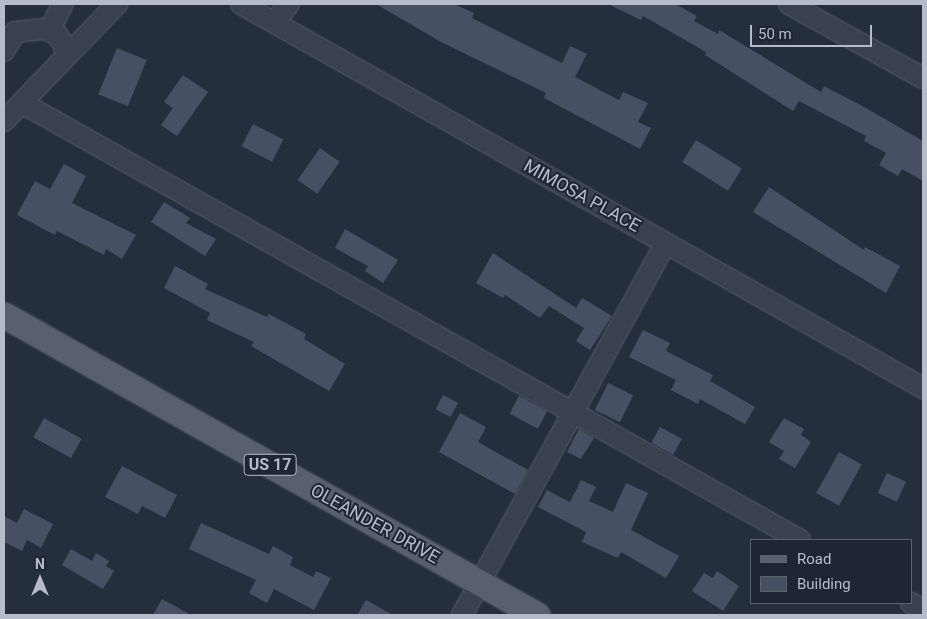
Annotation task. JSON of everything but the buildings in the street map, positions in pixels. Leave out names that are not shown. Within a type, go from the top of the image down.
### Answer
[{"type":"main road","name":"OLEANDER DRIVE","points":[[4,315],[537,615]]},
{"type":"street","points":[[49,31],[63,4]]},
{"type":"street","points":[[4,121],[116,4]]},
{"type":"street","name":"MIMOSA PLACE","points":[[241,4],[923,388]]},
{"type":"street","points":[[274,22],[289,4]]},
{"type":"street","points":[[789,4],[923,78]]},
{"type":"street","points":[[4,51],[15,32],[49,31],[57,34],[68,54]]},
{"type":"street","points":[[22,104],[798,539]]},
{"type":"street","points":[[462,615],[666,243]]},
{"type":"street","points":[[912,604],[923,610]]}]
